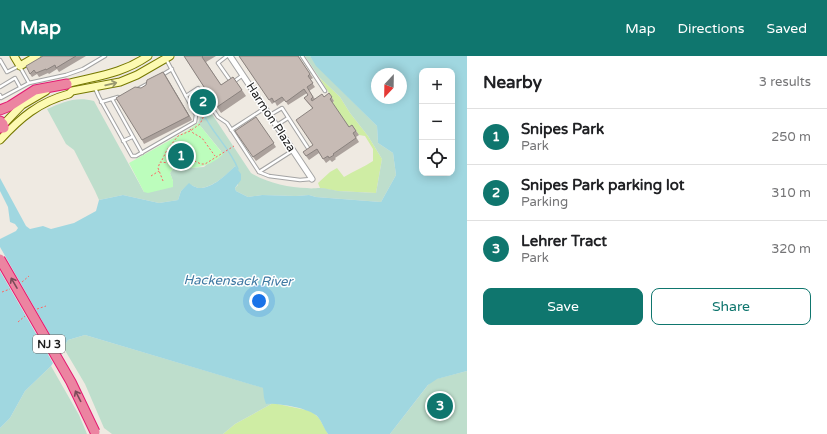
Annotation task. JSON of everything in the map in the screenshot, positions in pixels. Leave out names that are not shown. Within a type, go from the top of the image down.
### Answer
[{"type":"highway","points":[[0,110],[10,106],[35,90],[70,88]]},
{"type":"highway","name":"NJ 3","points":[[0,259],[71,382],[95,433]]},
{"type":"main road","points":[[14,56],[19,66],[37,56]]},
{"type":"main road","points":[[0,140],[21,118],[70,88],[124,70],[148,56]]},
{"type":"main road","points":[[1,127],[35,103],[70,88],[95,87],[120,82],[137,75],[168,58]]},
{"type":"street","name":"Harmon Plaza","points":[[230,56],[312,179]]},
{"type":"lane","points":[[0,95],[1,98],[29,83],[78,71],[105,56]]},
{"type":"lane","points":[[227,56],[218,63],[232,82],[243,75]]},
{"type":"lane","points":[[302,56],[325,91]]},
{"type":"lane","points":[[95,87],[101,102],[123,141],[132,156],[136,156],[195,122],[196,115],[172,69],[168,58]]},
{"type":"lane","points":[[0,60],[7,72],[19,66],[29,83]]},
{"type":"lane","points":[[160,77],[172,69]]},
{"type":"lane","points":[[0,86],[15,78],[20,87]]},
{"type":"lane","points":[[136,90],[153,80]]},
{"type":"lane","points":[[186,96],[198,88],[218,117],[227,123],[259,172],[269,176],[300,180],[312,179]]},
{"type":"lane","points":[[101,102],[119,97]]},
{"type":"lane","points":[[112,99],[142,153]]},
{"type":"lane","points":[[231,130],[265,108]]},
{"type":"lane","points":[[270,115],[282,108],[308,148]]},
{"type":"lane","points":[[276,125],[288,118]]},
{"type":"lane","points":[[123,141],[132,137]]},
{"type":"lane","points":[[259,172],[293,150]]},
{"type":"path","points":[[163,181],[158,166],[167,150],[178,136],[198,126],[203,120],[206,111]]},
{"type":"path","points":[[190,130],[202,138],[216,156]]},
{"type":"path","points":[[162,161],[169,163],[188,158],[201,164],[205,164],[234,146]]},
{"type":"path","points":[[151,176],[160,171]]},
{"type":"green space","points":[[305,56],[310,56],[317,66],[377,126],[378,143],[393,153],[396,175],[381,202],[316,197],[309,195],[262,195],[248,197],[236,191],[235,188],[238,185],[235,166],[213,184],[203,188],[198,188],[189,184],[181,191],[178,200],[159,203],[123,195],[99,200],[74,150],[66,144],[47,109],[75,99],[94,101],[144,192],[173,181],[170,173],[173,169],[204,167],[221,151],[198,123],[201,116],[190,99],[196,97],[206,112],[208,108],[251,173],[271,182],[293,187],[376,193],[382,159],[368,136],[350,113],[340,97],[319,77]]},
{"type":"green space","points":[[319,77],[340,97],[350,113],[368,136],[382,159],[376,193],[337,191],[320,188],[318,183],[337,168],[344,177],[373,161],[373,149],[365,136],[359,135],[355,129],[351,131],[332,103],[334,101]]},
{"type":"green space","points":[[198,123],[223,154],[212,163],[200,167],[173,169],[170,173],[173,181],[173,187],[148,193],[144,192],[129,163]]},
{"type":"green space","points":[[85,335],[264,388],[264,398],[273,403],[235,424],[223,434],[112,434],[104,428],[85,384],[63,347],[68,340]]},
{"type":"green space","points":[[51,366],[79,415],[87,434],[0,434],[0,428],[10,418],[25,391]]},
{"type":"green space","points":[[467,371],[467,434],[390,434],[432,380]]},
{"type":"green space","points":[[273,403],[311,411],[319,418],[328,434],[223,434],[235,424]]},
{"type":"water","name":"Hackensack River","points":[[310,56],[467,56],[467,371],[437,379],[428,385],[390,434],[328,434],[318,417],[308,411],[278,404],[266,404],[263,388],[85,335],[68,340],[51,366],[25,391],[10,418],[0,428],[0,239],[16,231],[18,228],[15,224],[10,222],[8,207],[0,191],[0,178],[26,226],[30,229],[43,226],[51,229],[74,223],[96,211],[99,200],[123,195],[159,203],[178,200],[181,191],[189,183],[198,188],[203,188],[218,181],[235,166],[241,174],[241,180],[235,188],[236,191],[248,197],[262,195],[309,195],[316,197],[381,202],[396,175],[393,153],[378,143],[377,126],[316,66]]},
{"type":"pier","points":[[0,247],[61,354],[54,365],[0,271]]},
{"type":"building","points":[[43,56],[76,56],[56,68],[55,65],[36,73],[34,70],[30,74],[26,66]]},
{"type":"building","points":[[184,56],[203,56],[202,57],[221,85],[233,77],[242,90],[217,107]]},
{"type":"building","points":[[239,56],[298,56],[310,74],[308,76],[313,83],[307,87],[313,97],[311,99],[312,101],[322,94],[324,97],[329,93],[332,97],[330,99],[349,127],[352,125],[356,131],[353,133],[356,138],[329,158],[328,156],[323,159],[317,149],[306,156],[303,152],[313,145],[296,120],[313,108],[304,98],[308,95],[304,89],[286,102],[282,97],[274,102],[272,98],[269,100]]},
{"type":"building","points":[[163,72],[189,116],[142,140],[116,98],[135,87],[141,88],[146,85],[147,80]]},
{"type":"building","points":[[256,117],[274,143],[253,157],[235,131]]},
{"type":"waterway","points":[[203,113],[235,161],[238,169]]},
{"type":"place","name":"Snipes Park parking lot","points":[[203,102]]},
{"type":"place","name":"Snipes Park","points":[[181,156]]},
{"type":"place","name":"Lehrer Tract","points":[[440,406]]}]
